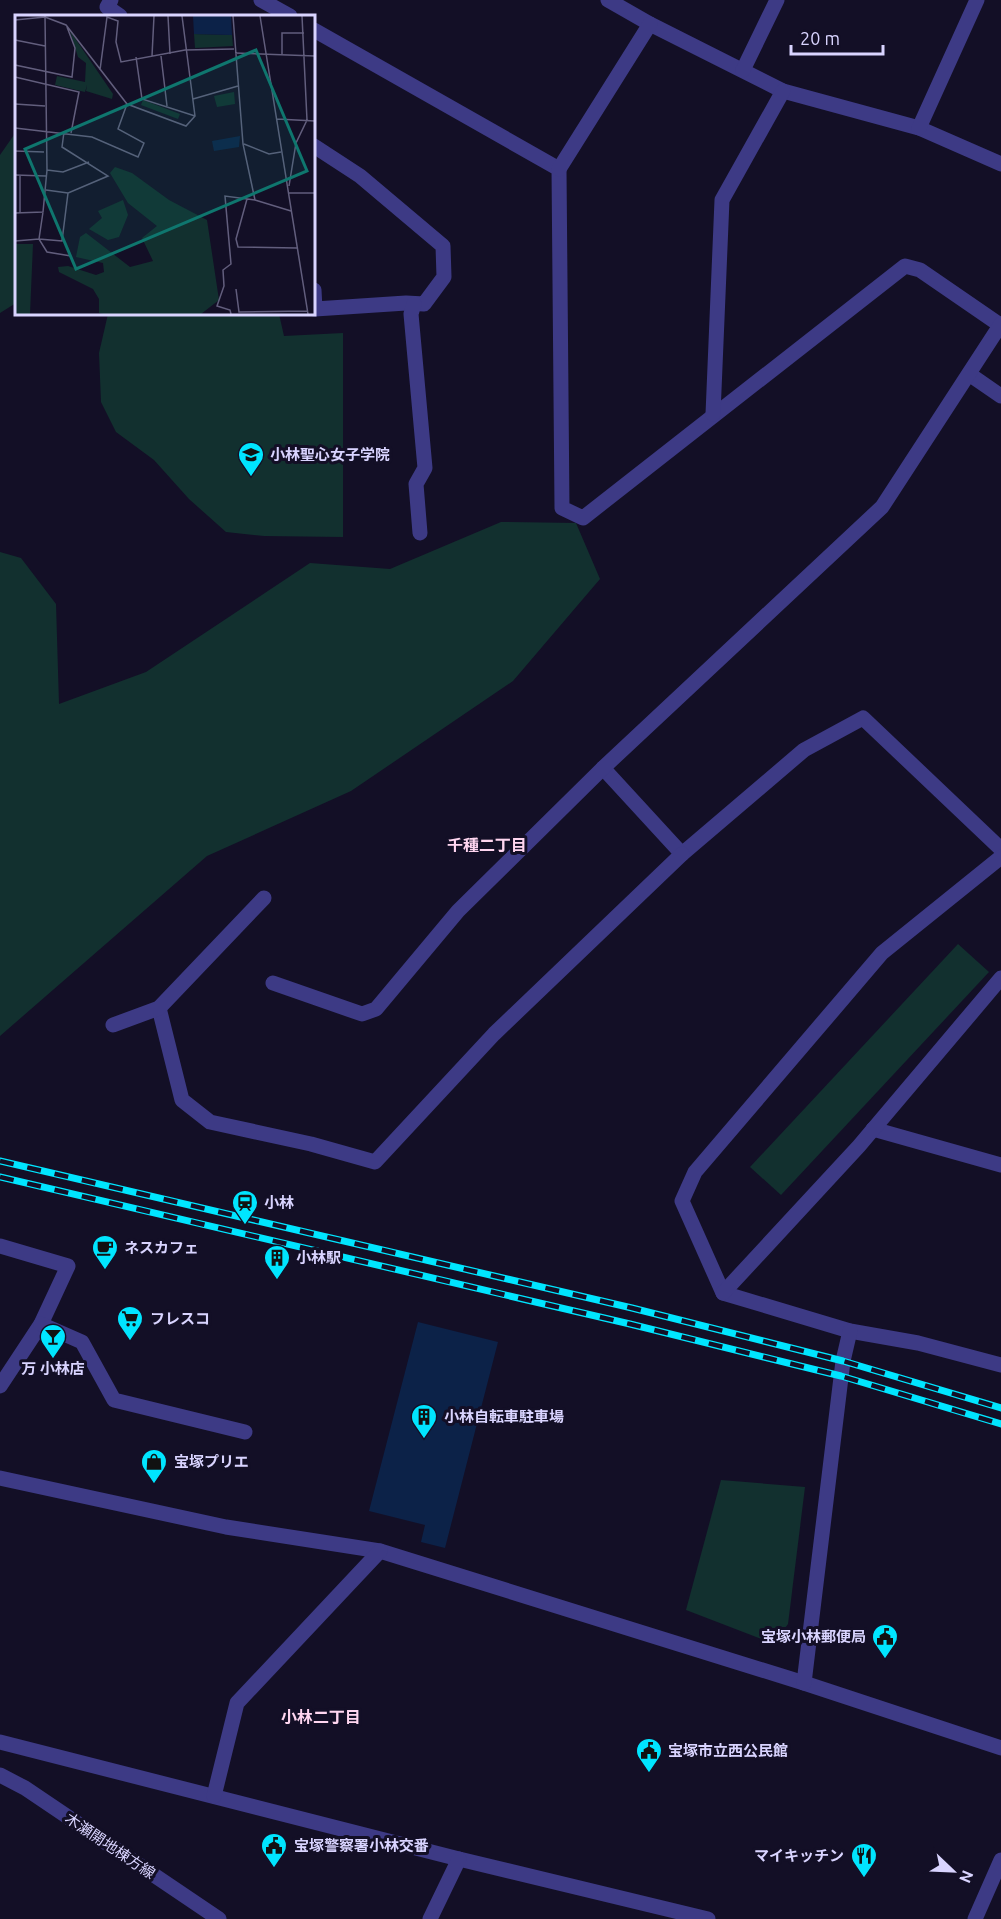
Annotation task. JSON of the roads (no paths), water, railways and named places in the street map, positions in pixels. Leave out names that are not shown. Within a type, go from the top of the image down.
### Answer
[{"type":"street","points":[[261,0],[288,15]]},
{"type":"street","points":[[608,0],[650,24],[783,91],[919,128],[1001,164]]},
{"type":"street","points":[[743,70],[777,0]]},
{"type":"street","points":[[919,128],[977,0]]},
{"type":"street","points":[[273,983],[362,1014],[376,1009],[458,910],[603,768],[882,507],[1001,324],[920,270],[905,266],[583,518],[562,508],[559,169],[650,24]]},
{"type":"street","points":[[315,31],[559,169]]},
{"type":"street","points":[[713,414],[722,200],[783,91]]},
{"type":"street","points":[[315,147],[360,176],[442,246],[444,277],[424,304],[315,309]]},
{"type":"street","points":[[414,304],[411,314],[425,468],[416,484],[420,533]]},
{"type":"street","points":[[969,374],[1001,396]]},
{"type":"street","points":[[159,1008],[182,1100],[210,1122],[311,1144],[375,1162],[494,1034],[682,854],[804,750],[863,718],[1001,849]]},
{"type":"street","points":[[603,768],[682,854]]},
{"type":"street","points":[[1001,857],[882,953],[695,1172],[682,1201],[723,1293],[850,1331],[918,1343],[1001,1365]]},
{"type":"street","points":[[114,1025],[159,1008],[264,898]]},
{"type":"street","points":[[723,1293],[873,1129],[1001,978]]},
{"type":"street","points":[[873,1129],[1001,1165]]},
{"type":"street","points":[[0,1246],[68,1266],[40,1324],[0,1386]]},
{"type":"street","points":[[40,1324],[82,1342],[114,1401],[245,1432]]},
{"type":"street","points":[[804,1683],[843,1361],[850,1331]]},
{"type":"street","points":[[0,1478],[226,1527],[380,1551],[804,1683],[1001,1748]]},
{"type":"street","points":[[214,1796],[237,1703],[380,1551]]},
{"type":"street","points":[[0,1742],[459,1859],[708,1919]]},
{"type":"street","name":"木瀬開地棟方線","points":[[0,1775],[25,1788],[219,1919]]},
{"type":"street","points":[[430,1919],[459,1859]]},
{"type":"street","points":[[975,1919],[1001,1860]]},
{"type":"water","points":[[418,1322],[498,1342],[445,1548],[421,1542],[425,1525],[369,1511]]},
{"type":"railway","points":[[0,1161],[632,1308],[843,1361],[1001,1408]]},
{"type":"railway","points":[[0,1177],[630,1324],[841,1376],[1001,1424]]},
{"type":"place","name":"小林聖心女子学院","points":[[251,478]]},
{"type":"place","name":"小林","points":[[245,1226]]},
{"type":"place","name":"ネスカフェ","points":[[105,1271]]},
{"type":"place","name":"小林駅","points":[[277,1281]]},
{"type":"place","name":"フレスコ","points":[[130,1342]]},
{"type":"place","name":"万 小林店","points":[[53,1360]]},
{"type":"place","name":"小林自転車駐車場","points":[[424,1440]]},
{"type":"place","name":"宝塚プリエ","points":[[154,1485]]},
{"type":"place","name":"宝塚小林郵便局","points":[[885,1660]]},
{"type":"place","name":"宝塚市立西公民館","points":[[649,1774]]},
{"type":"place","name":"宝塚警察署小林交番","points":[[274,1869]]},
{"type":"place","name":"マイキッチン","points":[[864,1879]]},
{"type":"district","name":"千種二丁目","points":[[487,845]]},
{"type":"district","name":"小林二丁目","points":[[321,1717]]}]
